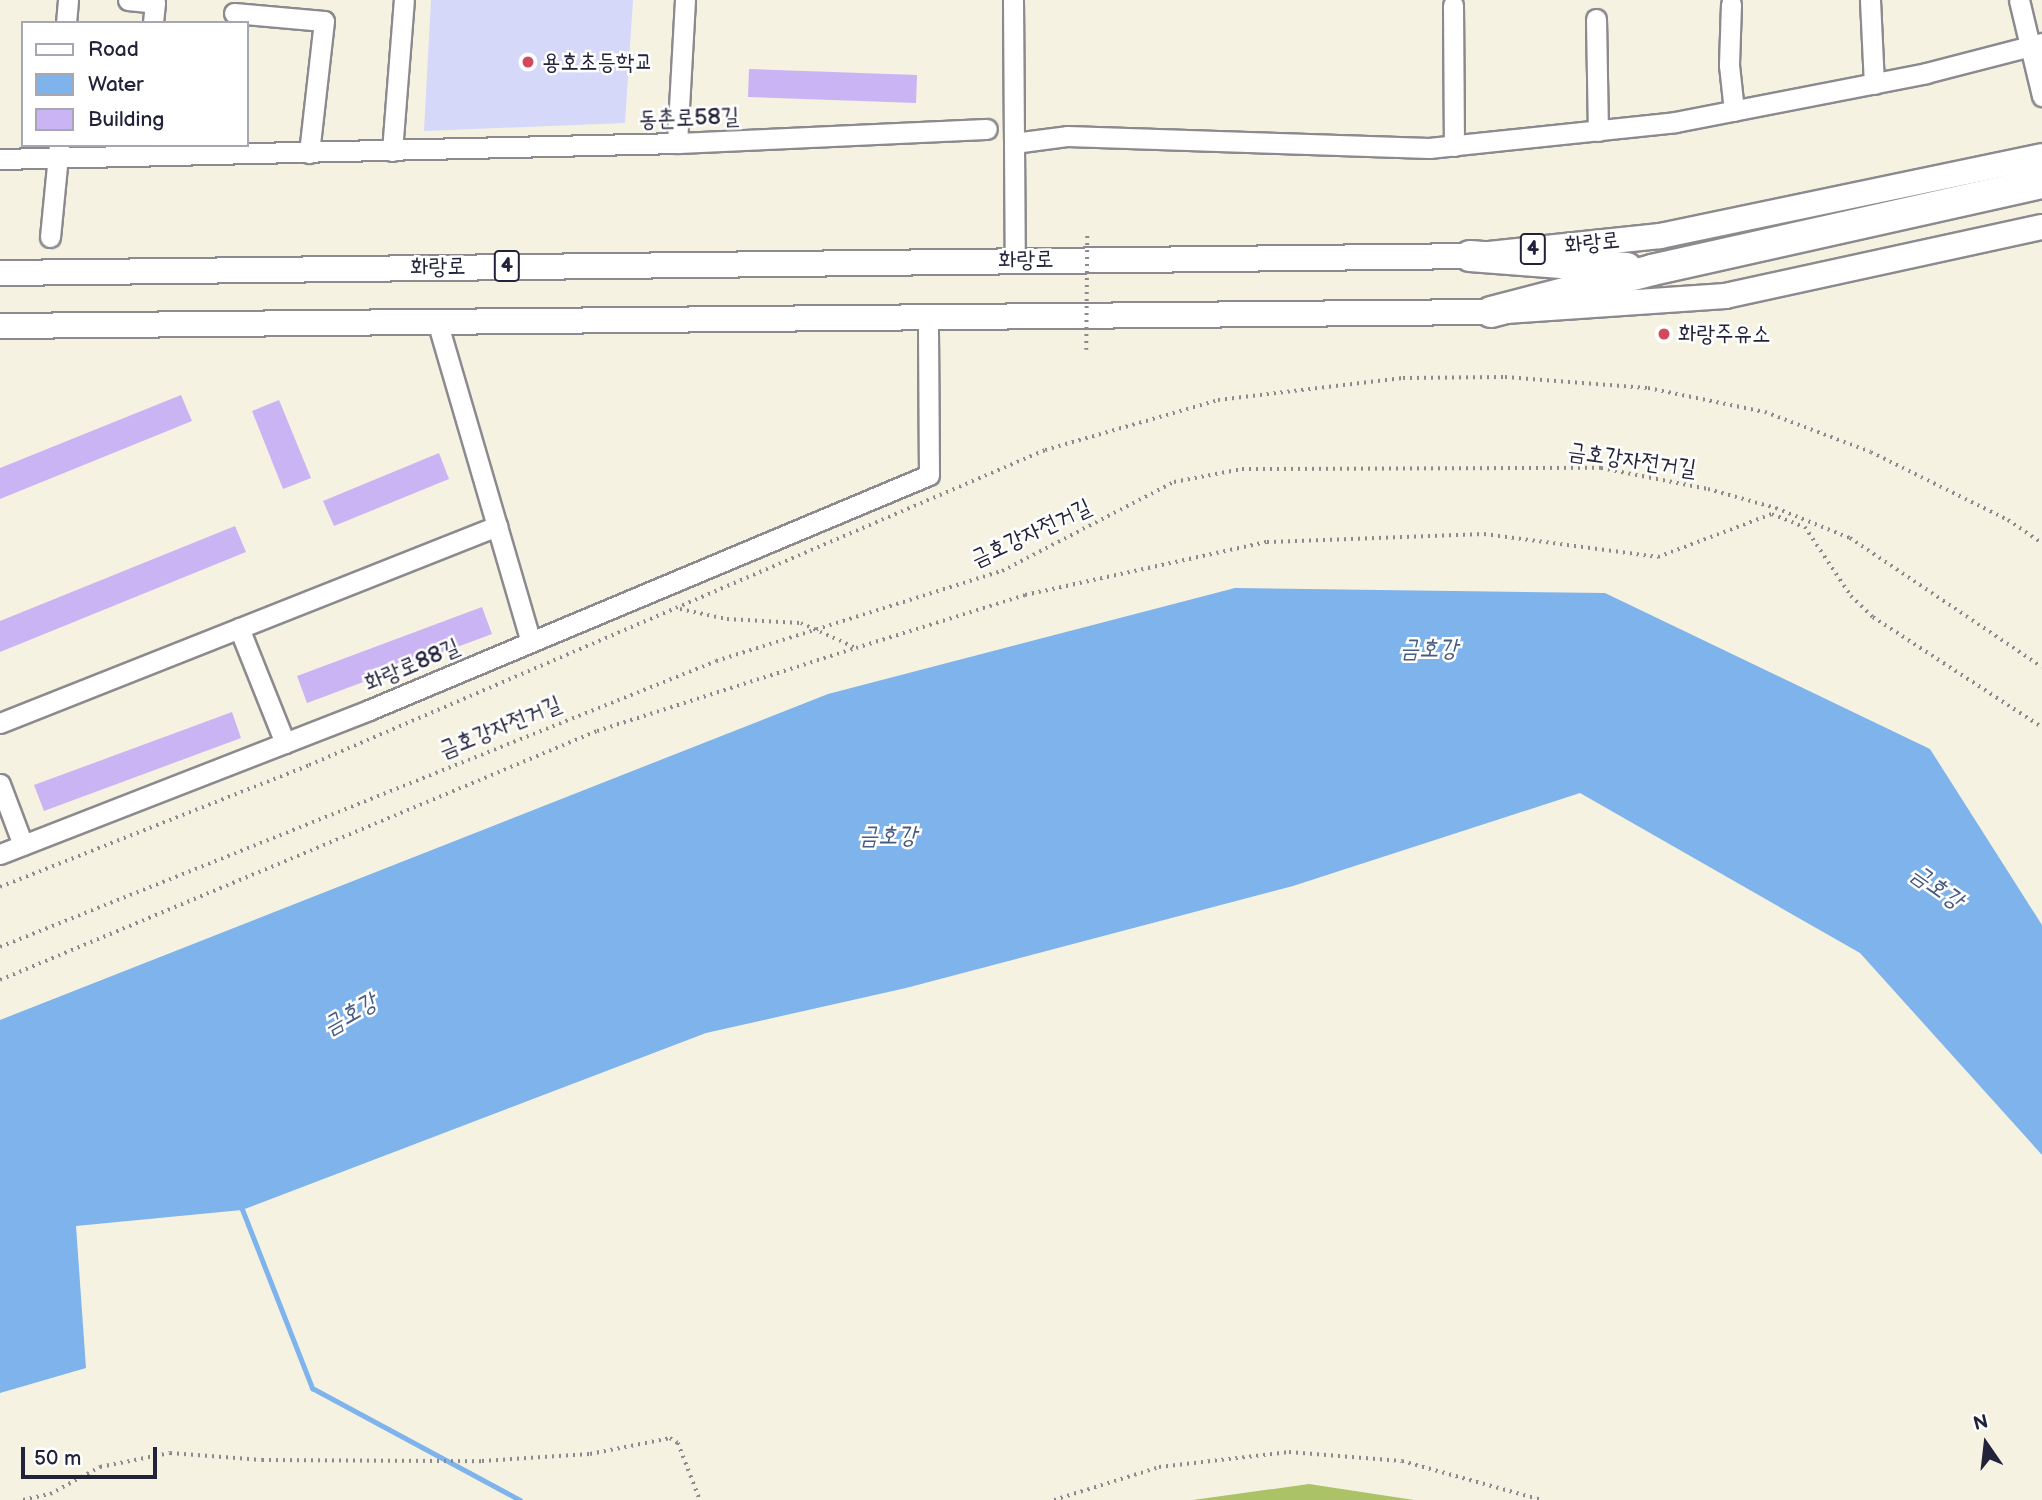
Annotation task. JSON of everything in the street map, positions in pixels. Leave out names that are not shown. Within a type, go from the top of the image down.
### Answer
[{"type":"highway","points":[[1491,312],[1652,270],[2042,183]]},
{"type":"highway","points":[[1471,256],[1652,270]]},
{"type":"main road","name":"화랑로","points":[[0,273],[1471,256],[1660,236],[2042,156]]},
{"type":"main road","points":[[0,326],[1491,312],[1726,296],[2042,226]]},
{"type":"street","points":[[66,21],[68,0]]},
{"type":"street","points":[[128,0],[155,9]]},
{"type":"street","points":[[392,151],[404,0]]},
{"type":"street","points":[[677,143],[685,0]]},
{"type":"street","points":[[1013,0],[1015,260]]},
{"type":"street","points":[[1870,0],[1874,84]]},
{"type":"street","points":[[2019,0],[2036,45],[2042,96]]},
{"type":"street","points":[[1731,4],[1729,65],[1734,111]]},
{"type":"street","points":[[1453,5],[1454,146]]},
{"type":"street","points":[[234,12],[324,21],[309,153]]},
{"type":"street","points":[[1596,19],[1598,131]]},
{"type":"street","points":[[1014,143],[1067,136],[1454,146],[1598,131],[1734,111],[1874,84],[2036,45]]},
{"type":"street","name":"동촌로58길","points":[[0,159],[58,151],[225,150],[309,153],[677,143],[987,129]]},
{"type":"street","points":[[50,237],[58,151]]},
{"type":"street","name":"화랑로88길","points":[[0,854],[285,743],[929,475],[928,319]]},
{"type":"street","points":[[437,321],[531,642]]},
{"type":"street","points":[[0,723],[497,526]]},
{"type":"street","points":[[239,628],[285,743]]},
{"type":"street","points":[[0,785],[23,845]]},
{"type":"path","points":[[1086,350],[1087,233]]},
{"type":"path","points":[[0,887],[297,771],[1045,450],[1218,400],[1403,378],[1505,377],[1648,388],[1765,412],[1871,452],[2007,520],[2042,543]]},
{"type":"path","name":"금호강자전거길","points":[[0,947],[618,698],[816,628],[1002,571],[1174,482],[1242,469],[1545,466],[1601,468],[1709,489],[1838,533],[2042,667]]},
{"type":"path","points":[[0,980],[597,731],[1025,596],[1267,542],[1484,534],[1658,556],[1772,514],[1805,527],[1851,596],[1873,617],[2042,727]]},
{"type":"path","points":[[678,609],[816,628],[856,648]]},
{"type":"path","points":[[23,1500],[50,1494],[100,1468],[170,1452],[262,1460],[482,1461],[590,1454],[670,1438],[678,1443],[700,1500]]},
{"type":"path","points":[[1054,1500],[1159,1467],[1289,1452],[1402,1461],[1542,1500]]},
{"type":"shaded area","name":"용호초등학교","points":[[431,0],[633,0],[625,123],[424,131]]},
{"type":"green space","points":[[1309,1484],[1414,1500],[1193,1500]]},
{"type":"water","name":"금호강","points":[[1235,588],[1605,593],[1930,749],[2042,925],[2042,1155],[1860,953],[1580,793],[1293,886],[906,988],[706,1033],[242,1210],[76,1226],[86,1368],[0,1393],[0,1020],[828,694]]},
{"type":"building","points":[[749,69],[917,75],[916,103],[748,97]]},
{"type":"building","points":[[181,395],[192,421],[0,499],[0,468]]},
{"type":"building","points":[[279,400],[311,478],[283,489],[252,411]]},
{"type":"building","points":[[439,453],[449,479],[334,526],[323,501]]},
{"type":"building","points":[[235,526],[246,552],[0,652],[0,621]]},
{"type":"building","points":[[482,607],[492,634],[307,703],[297,676]]},
{"type":"building","points":[[232,712],[241,738],[44,811],[34,785]]},
{"type":"waterway","points":[[240,1204],[312,1388],[520,1500]]},
{"type":"place","name":"용호초등학교","points":[[528,62]]},
{"type":"place","name":"화랑주유소","points":[[1664,334]]}]
